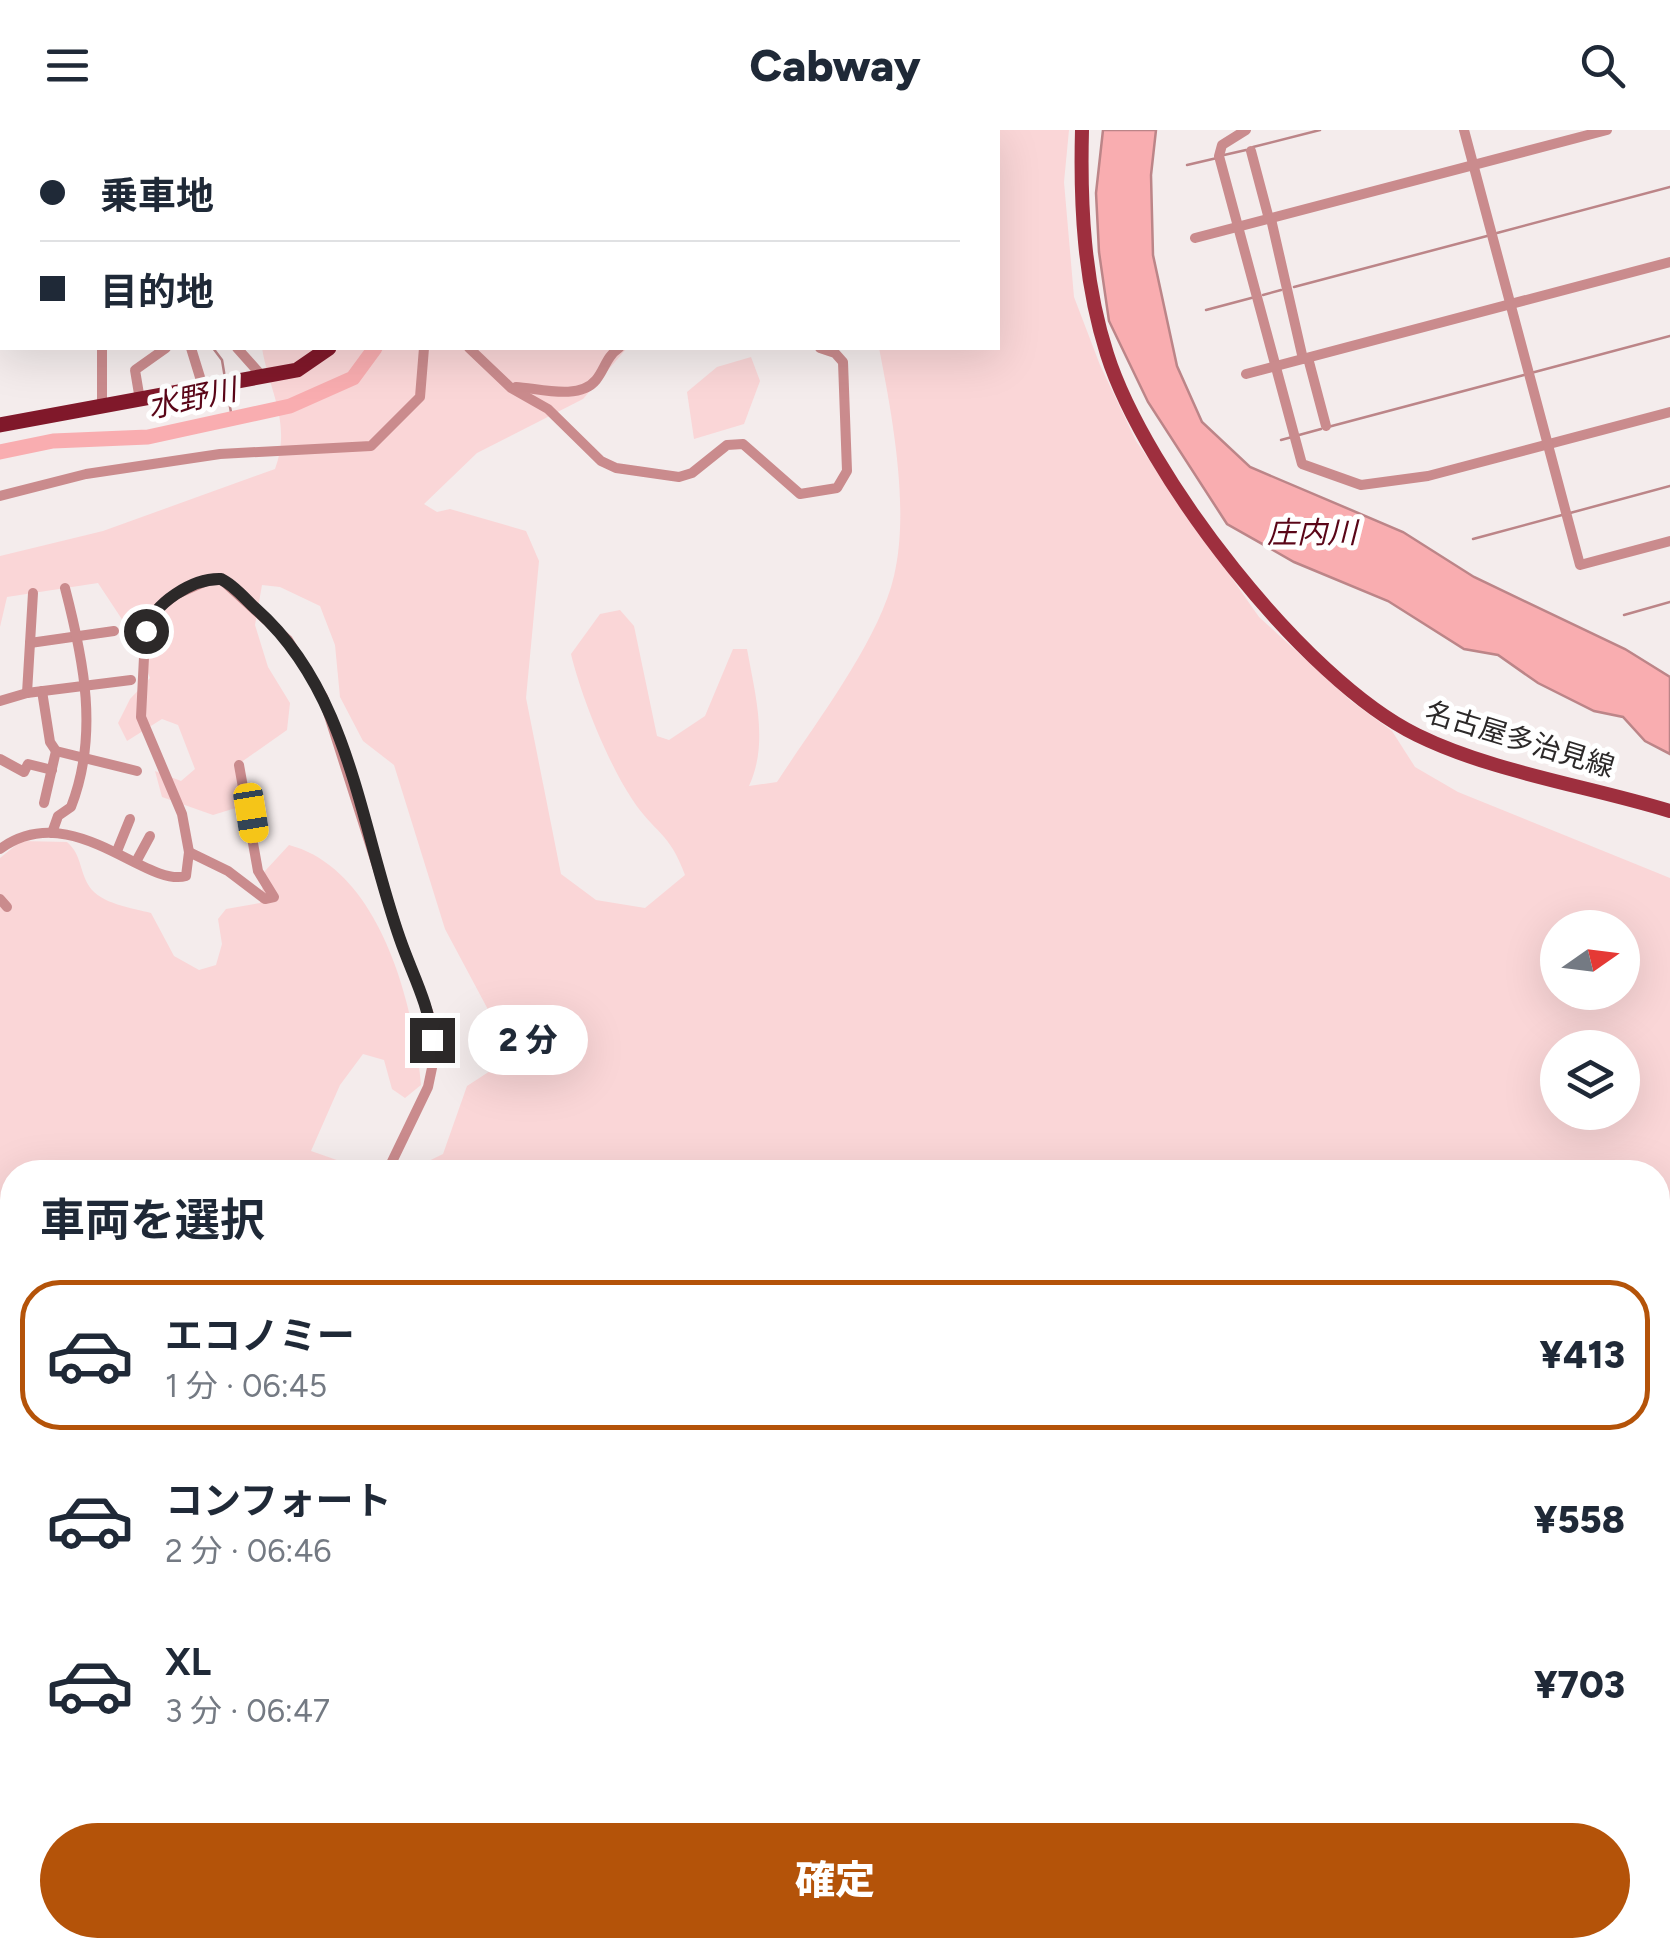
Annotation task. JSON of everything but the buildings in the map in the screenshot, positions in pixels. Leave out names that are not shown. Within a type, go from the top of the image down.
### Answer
[{"type":"highway","points":[[0,424],[298,370],[326,350]]},
{"type":"main road","name":"名古屋多治見線","points":[[1082,130],[1088,273],[1107,355],[1145,438],[1171,480],[1270,613],[1374,710],[1418,736],[1670,811]]},
{"type":"street","points":[[1246,130],[1222,146],[1219,156],[1302,464],[1361,485],[1428,476],[1670,412]]},
{"type":"street","points":[[1464,130],[1580,565],[1670,541]]},
{"type":"street","points":[[1196,238],[1607,130]]},
{"type":"street","points":[[1251,151],[1326,426]]},
{"type":"street","points":[[1246,374],[1670,262]]},
{"type":"street","points":[[102,350],[102,407]]},
{"type":"street","points":[[140,400],[135,370],[163,350]]},
{"type":"street","points":[[192,350],[218,384]]},
{"type":"street","points":[[240,350],[262,376]]},
{"type":"street","points":[[0,496],[86,474],[220,454],[371,446],[420,396],[424,350]]},
{"type":"street","points":[[471,350],[510,388],[548,409],[600,460],[616,468],[678,477],[692,473],[727,445],[742,444],[800,494],[837,488],[847,471],[842,362],[826,350]]},
{"type":"street","points":[[510,388],[563,392],[584,387],[596,380],[606,360],[617,350]]},
{"type":"street","points":[[0,848],[11,840],[52,832],[117,851],[174,879],[189,872],[182,814],[142,717],[145,637],[157,609],[177,594],[210,579],[221,579],[288,640],[315,682],[337,732],[400,938],[426,1004],[434,1063],[393,1160]]},
{"type":"street","points":[[52,832],[58,816],[71,808],[86,758],[86,687],[64,588]]},
{"type":"street","points":[[27,693],[33,592]]},
{"type":"street","points":[[30,643],[114,631]]},
{"type":"street","points":[[0,701],[27,693],[131,680]]},
{"type":"street","points":[[42,691],[50,742],[56,750],[138,771]]},
{"type":"street","points":[[44,802],[56,750]]},
{"type":"street","points":[[0,759],[24,772],[28,764],[52,770]]},
{"type":"street","points":[[189,852],[228,871],[265,899],[274,898],[258,871],[239,765]]},
{"type":"street","points":[[117,851],[130,818]]},
{"type":"street","points":[[137,860],[150,836]]},
{"type":"shaded area","points":[[1000,130],[1069,130],[1064,182],[1074,297],[1100,365],[1136,441],[1259,617],[1351,701],[1392,731],[1415,767],[1458,792],[1670,878],[1670,1160],[431,1160],[443,1154],[467,1086],[507,1060],[500,1032],[445,929],[394,765],[363,741],[340,697],[335,645],[320,606],[280,587],[262,585],[255,625],[268,667],[290,703],[287,730],[240,763],[252,803],[213,815],[162,797],[155,771],[181,781],[195,769],[178,725],[162,719],[127,741],[118,723],[130,699],[150,678],[135,639],[98,583],[7,597],[0,627],[0,556],[103,531],[275,469],[280,452],[280,422],[262,350],[625,350],[583,399],[477,453],[424,504],[437,512],[450,509],[526,531],[539,561],[526,698],[561,874],[596,900],[645,908],[685,875],[673,849],[640,810],[614,767],[588,709],[571,654],[600,614],[620,610],[634,626],[657,736],[669,740],[705,716],[733,649],[747,649],[759,736],[749,786],[777,782],[875,628],[894,576],[900,492],[879,350],[1000,350]]},
{"type":"shaded area","points":[[751,357],[760,381],[744,424],[694,439],[687,392],[717,367]]},
{"type":"shaded area","points":[[21,841],[67,842],[94,892],[117,904],[151,913],[174,956],[199,970],[216,965],[222,944],[218,919],[226,909],[260,903],[265,871],[289,845],[321,859],[347,881],[369,910],[387,944],[410,1017],[421,1085],[405,1098],[392,1089],[384,1060],[363,1054],[340,1085],[311,1151],[337,1160],[0,1160],[0,858]]},
{"type":"water","name":"庄内川","points":[[1103,130],[1156,130],[1151,175],[1153,255],[1177,366],[1202,422],[1250,467],[1403,532],[1474,577],[1625,649],[1670,677],[1670,754],[1645,741],[1623,717],[1594,711],[1538,683],[1498,655],[1464,649],[1388,601],[1294,562],[1227,524],[1148,402],[1109,321],[1096,193]]},
{"type":"waterway","points":[[1253,147],[1320,130]]},
{"type":"waterway","points":[[1224,155],[1246,150]]},
{"type":"waterway","points":[[1187,165],[1217,158]]},
{"type":"waterway","points":[[1497,233],[1670,187]]},
{"type":"waterway","points":[[1294,287],[1487,236]]},
{"type":"waterway","points":[[1263,295],[1281,290]]},
{"type":"waterway","points":[[1206,310],[1255,297]]},
{"type":"waterway","points":[[1531,373],[1670,336]]},
{"type":"waterway","points":[[214,350],[222,360],[225,378]]},
{"type":"waterway","name":"水野川","points":[[0,452],[53,441],[148,437],[290,406],[353,378],[374,350]]},
{"type":"waterway","points":[[1328,427],[1524,375]]},
{"type":"waterway","points":[[227,390],[232,418]]},
{"type":"waterway","points":[[1299,435],[1321,429]]},
{"type":"waterway","points":[[1281,440],[1292,437]]},
{"type":"waterway","points":[[1570,513],[1670,486]]},
{"type":"waterway","points":[[1473,539],[1562,515]]},
{"type":"waterway","points":[[1624,615],[1670,602]]},
{"type":"route","points":[[146,631],[157,609],[177,594],[210,579],[221,579],[288,640],[308,666],[337,732],[400,938],[426,1004],[432,1040]]}]
